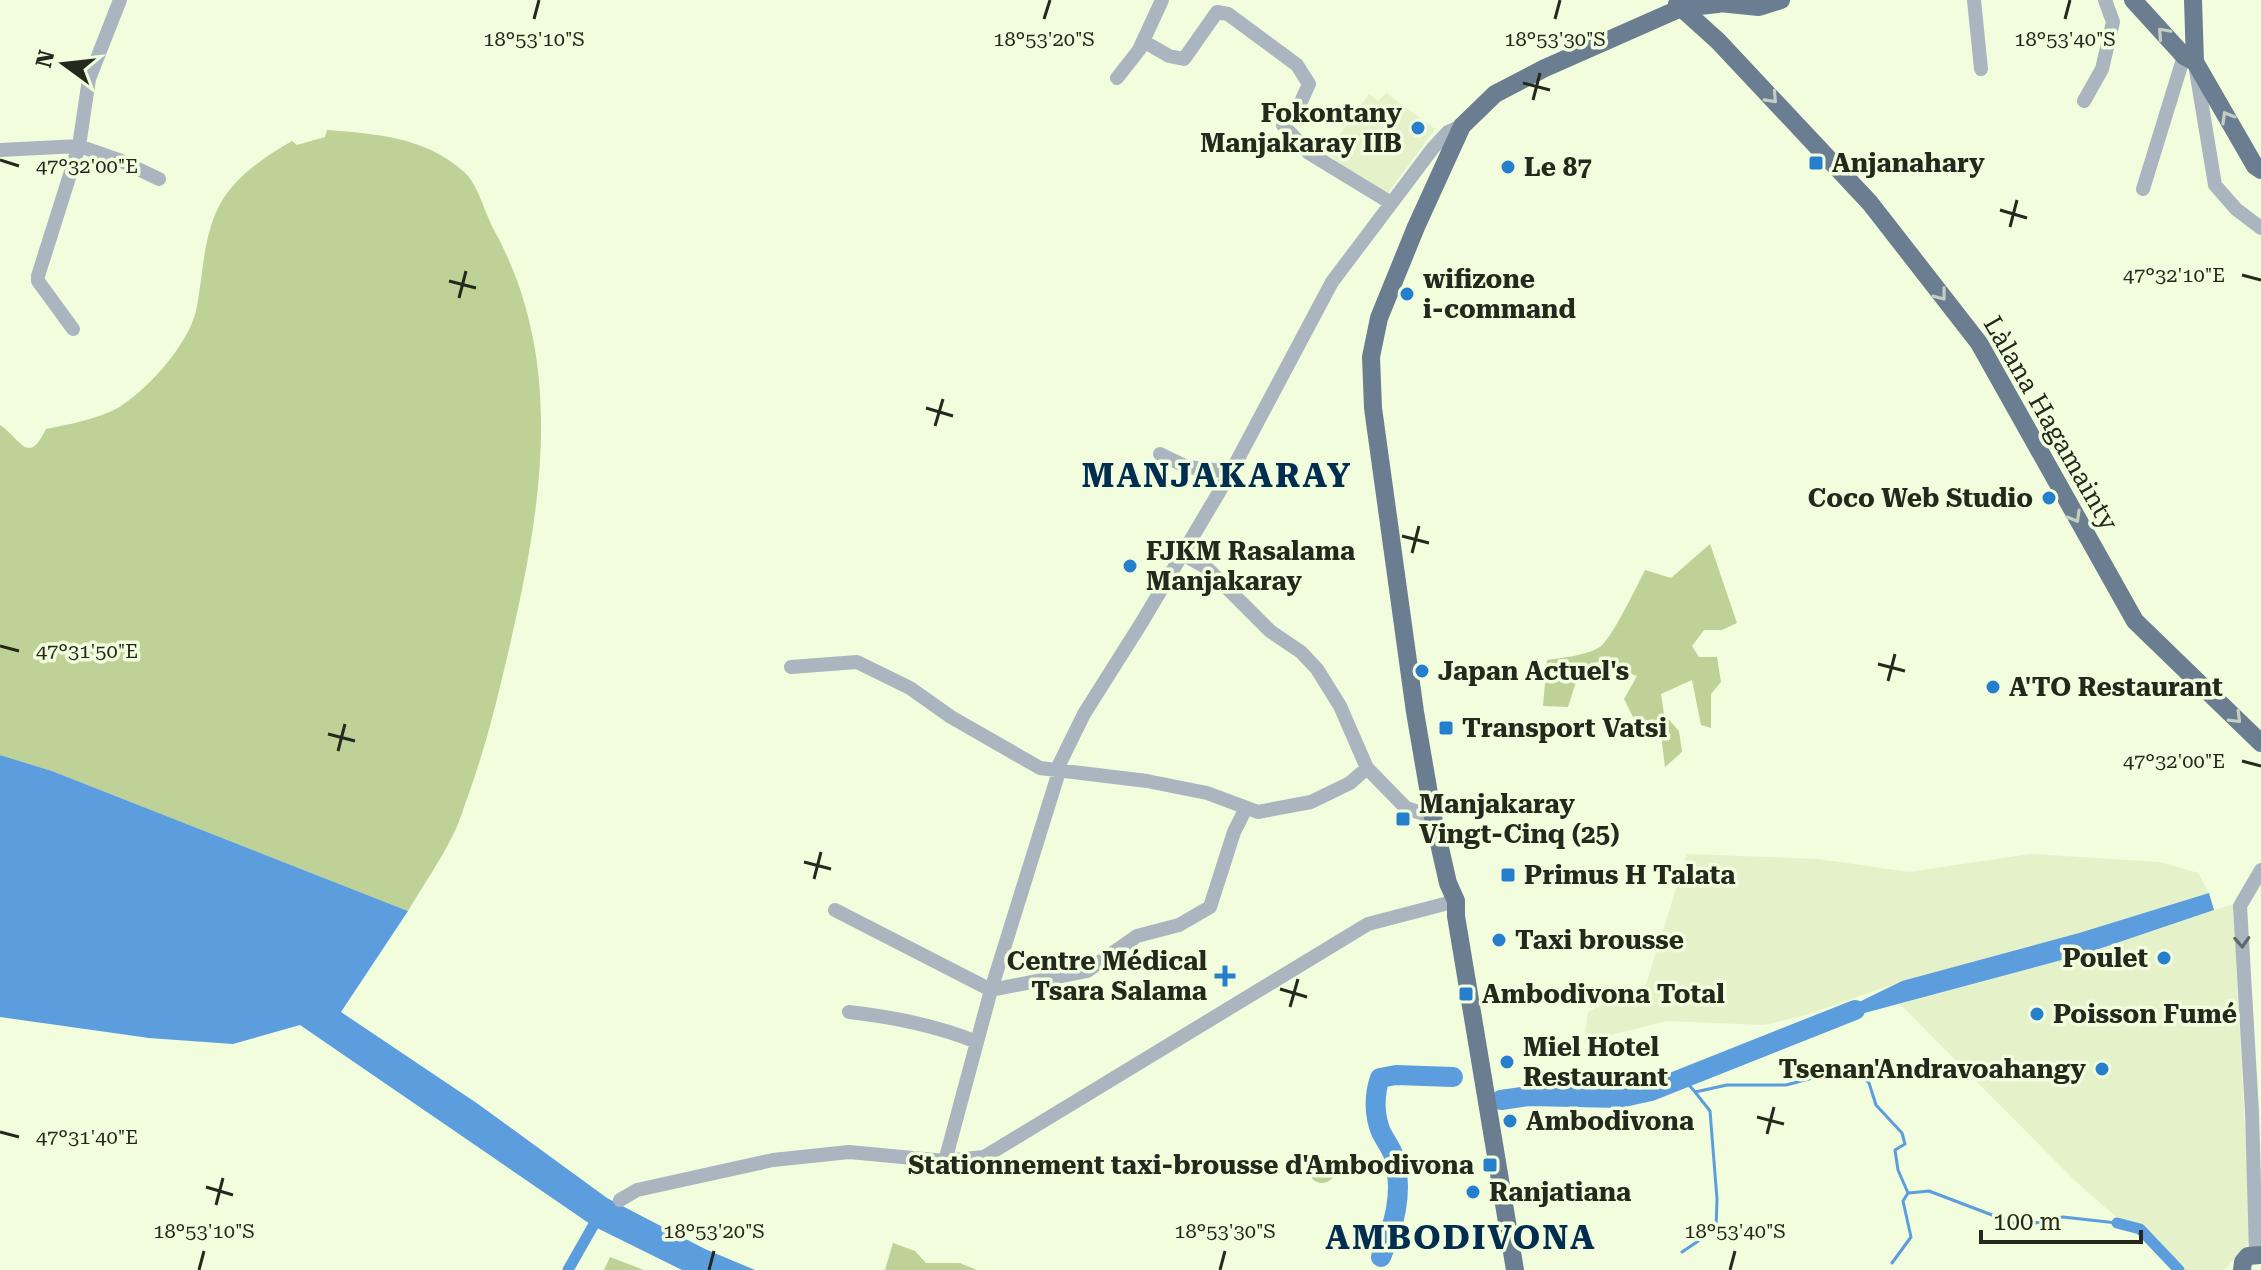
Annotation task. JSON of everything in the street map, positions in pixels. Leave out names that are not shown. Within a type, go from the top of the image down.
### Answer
[{"type":"main road","points":[[1636,26],[1660,9],[1660,0]]},
{"type":"main road","points":[[1505,1270],[1500,1214],[1456,916],[1433,817],[1373,408],[1371,357],[1379,318],[1462,126],[1495,94],[1636,26],[1674,2],[1759,7],[1781,0]]},
{"type":"main road","points":[[2133,0],[2190,59],[2255,166],[2261,170]]},
{"type":"main road","points":[[2190,59],[2193,0]]},
{"type":"main road","name":"Làlana Hagamainty","points":[[1674,2],[1718,41],[1870,203],[1979,343],[2135,621],[2261,743]]},
{"type":"main road","points":[[1718,41],[1711,20],[1719,3]]},
{"type":"main road","points":[[1636,26],[1674,12],[1698,22]]},
{"type":"main road","points":[[1500,1214],[1515,1270]]},
{"type":"main road","points":[[2241,1270],[2248,1256],[2258,1254]]},
{"type":"street","points":[[73,329],[38,281],[38,276],[79,146],[89,79],[120,0]]},
{"type":"street","points":[[1117,78],[1143,41],[1162,0]]},
{"type":"street","points":[[1974,0],[1981,69]]},
{"type":"street","points":[[2084,101],[2102,69],[2113,22],[2105,0]]},
{"type":"street","points":[[1143,41],[1169,56],[1184,59],[1217,12],[1228,14],[1297,65],[1309,84],[1300,104],[1283,125],[1309,153],[1391,203]]},
{"type":"street","points":[[2143,189],[2190,59]]},
{"type":"street","points":[[2190,59],[2215,185],[2236,209],[2261,228]]},
{"type":"street","points":[[945,1161],[991,990],[1057,778],[1056,771],[1084,714],[1231,472],[1332,282],[1433,148],[1448,132],[1462,126]]},
{"type":"street","points":[[0,150],[79,146],[159,179]]},
{"type":"street","points":[[1160,454],[1187,467],[1231,472]]},
{"type":"street","points":[[1182,554],[1207,568],[1270,631],[1301,652],[1317,669],[1340,706],[1367,768],[1406,808],[1433,817]]},
{"type":"street","points":[[791,667],[857,662],[910,688],[951,717],[1040,768],[1147,781],[1207,793],[1258,812],[1311,802],[1350,783],[1367,768]]},
{"type":"street","points":[[835,910],[991,990],[1087,971],[1137,936],[1179,925],[1210,907],[1234,832],[1246,808]]},
{"type":"street","points":[[2258,1254],[2240,906],[2261,870]]},
{"type":"street","points":[[620,1200],[637,1190],[773,1160],[849,1152],[945,1161],[984,1157],[1368,924],[1451,902]]},
{"type":"street","points":[[849,1012],[901,1018],[977,1042]]},
{"type":"shaded area","points":[[1386,93],[1435,129],[1386,196],[1326,153],[1369,94],[1378,101]]},
{"type":"shaded area","points":[[327,130],[382,136],[416,144],[448,160],[469,177],[518,282],[533,336],[540,390],[541,445],[536,501],[528,556],[497,698],[480,761],[456,828],[408,911],[52,771],[0,755],[0,425],[29,448],[40,440],[46,429],[108,413],[140,391],[175,352],[191,324],[196,311],[207,240],[223,199],[245,173],[273,153],[292,141],[297,145],[325,137]]},
{"type":"shaded area","points":[[1710,544],[1737,623],[1722,630],[1704,630],[1692,646],[1699,657],[1717,657],[1721,682],[1711,694],[1711,728],[1701,725],[1692,680],[1661,694],[1664,714],[1679,731],[1682,752],[1665,767],[1661,735],[1635,721],[1624,699],[1637,676],[1598,662],[1580,669],[1568,707],[1543,706],[1547,660],[1583,654],[1601,646],[1618,622],[1645,570],[1671,578]]},
{"type":"shaded area","name":"Tsenan'Andravoahangy","points":[[1687,854],[1818,859],[1909,872],[2030,854],[2160,862],[2198,873],[2209,893],[2079,933],[1902,981],[1806,1015],[1764,1025],[1666,1021],[1584,1042],[1588,1012],[1646,984]]},
{"type":"shaded area","name":"Tsenan'Andravoahangy","points":[[2233,904],[2251,1241],[2224,1270],[2176,1270],[2139,1233],[2130,1229],[2074,1180],[1900,1004],[2084,954]]},
{"type":"shaded area","points":[[1322,1157],[1331,1161],[1335,1170],[1331,1179],[1322,1183],[1313,1179],[1309,1170],[1313,1161]]},
{"type":"shaded area","points":[[893,1243],[915,1251],[926,1263],[960,1263],[977,1270],[885,1270]]},
{"type":"shaded area","points":[[610,1257],[644,1270],[604,1270]]},
{"type":"water","points":[[0,755],[52,771],[408,911],[341,1012],[478,1104],[607,1198],[705,1249],[755,1270],[682,1270],[593,1226],[300,1025],[233,1044],[149,1038],[0,1017]]},
{"type":"water","points":[[2209,893],[2214,910],[2084,954],[1857,1015],[1853,1005],[1902,981],[2079,933]]},
{"type":"waterway","points":[[1501,1100],[1528,1096],[1619,1098],[1651,1091],[1855,1010]]},
{"type":"waterway","points":[[1683,1078],[1695,1092],[1727,1085],[1786,1085],[1828,1074],[1840,1065],[1850,1065],[1869,1083],[1876,1105],[1902,1133],[1905,1144],[1895,1150],[1898,1170],[1908,1193],[1903,1201],[1911,1237],[1892,1263]]},
{"type":"waterway","points":[[1381,1257],[1393,1221],[1398,1185],[1394,1156],[1377,1119],[1376,1098],[1380,1078],[1396,1075],[1453,1077]]},
{"type":"waterway","points":[[1682,1252],[1716,1229],[1717,1199],[1710,1111],[1695,1092]]},
{"type":"waterway","points":[[1909,1193],[1929,1191],[2021,1226],[2063,1217],[2117,1223]]},
{"type":"waterway","points":[[2117,1223],[2140,1229],[2179,1270]]},
{"type":"waterway","points":[[568,1270],[593,1226]]},
{"type":"place","name":"Fokontany Manjakaray IIB","points":[[1418,128]]},
{"type":"place","name":"Anjanahary","points":[[1816,163]]},
{"type":"place","name":"Le 87","points":[[1508,167]]},
{"type":"place","name":"wifizone i-command","points":[[1407,294]]},
{"type":"place","name":"Coco Web Studio","points":[[2049,498]]},
{"type":"place","name":"FJKM Rasalama Manjakaray","points":[[1130,566]]},
{"type":"place","name":"Japan Actuel's","points":[[1422,671]]},
{"type":"place","name":"A'TO Restaurant","points":[[1993,687]]},
{"type":"place","name":"Transport Vatsi","points":[[1446,728]]},
{"type":"place","name":"Manjakaray Vingt-Cinq (25)","points":[[1403,819]]},
{"type":"place","name":"Primus H Talata","points":[[1508,875]]},
{"type":"place","name":"Taxi brousse","points":[[1499,940]]},
{"type":"place","name":"Poulet","points":[[2164,958]]},
{"type":"place","name":"Centre Médical Tsara Salama","points":[[1225,976]]},
{"type":"place","name":"Ambodivona Total","points":[[1466,994]]},
{"type":"place","name":"Poisson Fumé","points":[[2037,1014]]},
{"type":"place","name":"Miel Hotel Restaurant","points":[[1507,1062]]},
{"type":"place","name":"Tsenan'Andravoahangy","points":[[2102,1069]]},
{"type":"place","name":"Ambodivona","points":[[1510,1121]]},
{"type":"place","name":"Stationnement taxi-brousse d'Ambodivona","points":[[1490,1165]]},
{"type":"place","name":"Ranjatiana","points":[[1473,1192]]},
{"type":"district","name":"MANJAKARAY","points":[[1217,475]]},
{"type":"district","name":"AMBODIVONA","points":[[1461,1237]]}]
